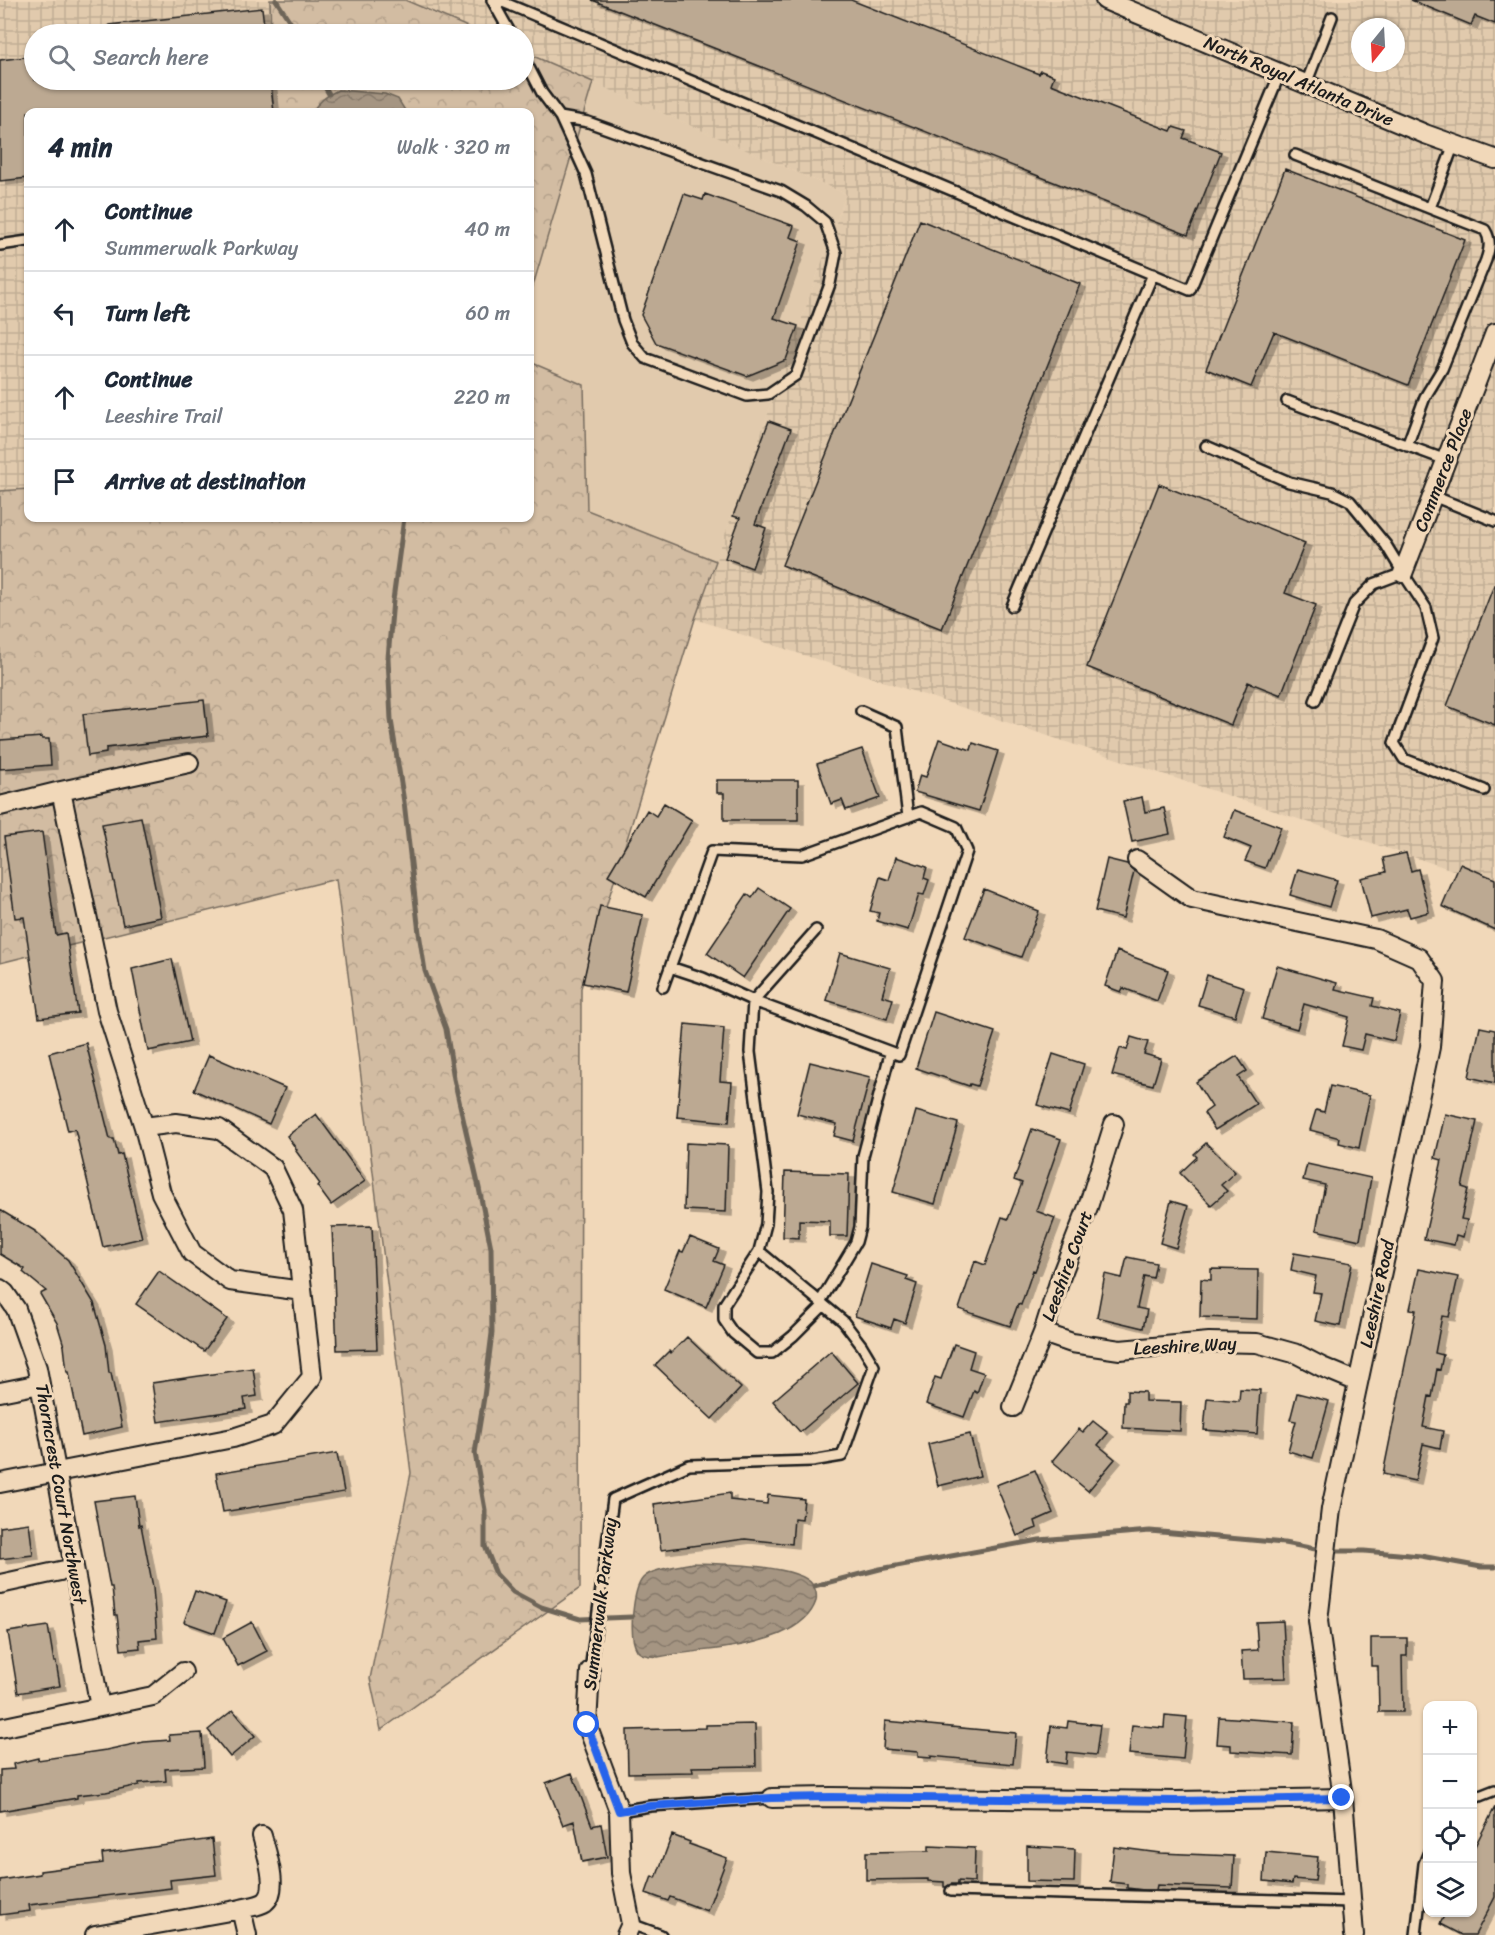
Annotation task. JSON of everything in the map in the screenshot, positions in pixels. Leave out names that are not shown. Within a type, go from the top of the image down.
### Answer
[{"type":"street","name":"North Royal Atlanta Drive","points":[[1105,0],[1425,134],[1494,156]]},
{"type":"street","name":"Commerce Place","points":[[1403,573],[1495,333]]},
{"type":"street","points":[[0,806],[61,790],[189,763]]},
{"type":"street","points":[[61,790],[107,1011],[144,1127],[161,1193],[192,1252],[230,1281],[302,1291]]},
{"type":"street","name":"Leeshire Road","points":[[1137,860],[1192,898],[1376,939],[1419,958],[1435,981],[1430,1047],[1331,1509],[1318,1621],[1342,1798],[1354,1935]]},
{"type":"street","points":[[0,1483],[233,1438],[273,1425],[312,1377],[293,1210],[273,1168],[219,1129],[176,1123],[144,1127]]},
{"type":"street","name":"Leeshire Court","points":[[1013,1407],[1043,1333],[1061,1276],[1088,1207],[1114,1124]]},
{"type":"street","name":"Thorncrest Court Northwest","points":[[0,1289],[16,1309],[37,1368],[100,1707]]},
{"type":"street","name":"Leeshire Way","points":[[1043,1333],[1072,1343],[1120,1350],[1209,1342],[1257,1343],[1297,1353],[1322,1367],[1358,1382]]},
{"type":"street","points":[[0,1392],[40,1384]]},
{"type":"street","points":[[0,1584],[74,1568]]},
{"type":"street","name":"Summerwalk Parkway","points":[[590,1671],[587,1725],[619,1811],[621,1874],[629,1929]]},
{"type":"street","points":[[0,1728],[153,1696],[183,1672]]},
{"type":"street","points":[[772,1798],[1176,1801],[1342,1798]]},
{"type":"street","points":[[95,1935],[242,1909],[264,1903],[269,1895],[273,1873],[262,1836]]},
{"type":"street","points":[[242,1909],[247,1935]]},
{"type":"lane","points":[[492,0],[505,24]]},
{"type":"lane","points":[[498,0],[1190,290],[1280,73]]},
{"type":"lane","points":[[1306,84],[1332,17]]},
{"type":"lane","points":[[534,77],[542,93],[560,117],[586,174],[623,320],[632,343],[645,358],[747,396],[768,394],[796,375],[830,284],[836,253],[825,222],[806,206],[781,191],[588,122],[560,117]]},
{"type":"lane","points":[[1430,208],[1454,144]]},
{"type":"lane","points":[[1295,155],[1485,230],[1490,237],[1490,249],[1442,369],[1425,397],[1407,446]]},
{"type":"lane","points":[[0,245],[24,242]]},
{"type":"lane","points":[[1012,606],[1153,274]]},
{"type":"lane","points":[[1287,401],[1446,460]]},
{"type":"lane","points":[[1206,446],[1289,482],[1332,492],[1350,501],[1386,545],[1426,608],[1433,638],[1395,743],[1404,759],[1484,789]]},
{"type":"lane","points":[[1432,496],[1495,521]]},
{"type":"lane","points":[[1316,701],[1354,604],[1374,584],[1403,573]]},
{"type":"lane","points":[[861,711],[897,727],[908,817]]},
{"type":"lane","points":[[663,987],[712,851],[802,855],[921,812],[956,827],[967,851],[895,1054],[863,1156],[860,1227],[856,1242],[821,1303],[822,1307],[794,1336],[772,1353],[757,1353],[733,1333],[724,1320],[724,1305],[759,1251],[766,1224],[768,1192],[750,1052],[753,1001],[816,930]]},
{"type":"lane","points":[[670,967],[704,978],[753,1001],[895,1054]]},
{"type":"lane","name":"Summerwalk Parkway","points":[[590,1671],[613,1499],[689,1465],[812,1461],[842,1456],[874,1366],[843,1322],[759,1251]]},
{"type":"lane","points":[[1477,1797],[1495,1790]]},
{"type":"lane","points":[[619,1811],[650,1806],[772,1798]]},
{"type":"lane","points":[[1416,1935],[1424,1863]]},
{"type":"lane","points":[[951,1891],[1352,1902]]},
{"type":"lane","points":[[629,1929],[661,1935]]},
{"type":"shaded area","points":[[0,0],[270,0],[271,24],[24,24],[24,90],[272,90],[273,108],[24,108],[24,489],[0,491]]},
{"type":"shaded area","points":[[405,0],[1495,0],[1495,884],[695,619],[846,194],[534,56],[534,24],[461,24]]},
{"type":"shaded area","points":[[593,82],[846,194],[716,561],[587,510],[584,385],[534,364],[534,282]]},
{"type":"green space","points":[[270,0],[405,0],[461,24],[271,24]]},
{"type":"green space","points":[[534,56],[593,82],[534,282],[534,108],[273,108],[272,90],[534,90]]},
{"type":"green space","points":[[534,364],[584,385],[587,510],[716,561],[695,619],[581,988],[580,1588],[381,1730],[370,1679],[411,1473],[336,879],[0,963],[0,491],[24,489],[24,522],[534,522]]},
{"type":"water","points":[[338,90],[385,94],[398,99],[404,108],[315,108]]},
{"type":"water","points":[[692,1563],[756,1566],[804,1577],[812,1584],[816,1592],[814,1607],[796,1625],[780,1634],[750,1643],[658,1657],[641,1653],[634,1643],[632,1624],[634,1602],[643,1578],[652,1572]]},
{"type":"building","points":[[592,0],[851,0],[1039,74],[1041,71],[1054,76],[1051,84],[1171,131],[1173,127],[1186,131],[1183,138],[1221,152],[1188,235]]},
{"type":"building","points":[[1411,0],[1495,0],[1495,24],[1475,16],[1471,25]]},
{"type":"building","points":[[262,8],[264,24],[118,24]]},
{"type":"building","points":[[24,57],[24,90],[271,90],[274,108],[24,108],[24,178],[0,181],[0,60]]},
{"type":"building","points":[[1285,169],[1465,240],[1408,385],[1274,332],[1251,387],[1206,369]]},
{"type":"building","points":[[684,194],[703,200],[705,194],[794,226],[790,237],[801,241],[774,318],[798,326],[786,360],[747,376],[656,343],[641,315]]},
{"type":"building","points":[[920,220],[1080,284],[942,629],[782,565]]},
{"type":"building","points":[[769,421],[791,429],[755,524],[766,528],[752,568],[725,558],[740,518],[733,516]]},
{"type":"building","points":[[1159,484],[1305,543],[1285,593],[1316,605],[1281,695],[1248,682],[1231,725],[1087,667]]},
{"type":"building","points":[[1495,585],[1495,725],[1447,706]]},
{"type":"building","points":[[204,700],[208,736],[106,748],[106,753],[88,756],[83,714]]},
{"type":"building","points":[[42,737],[42,739],[49,739],[51,765],[0,769],[0,740]]},
{"type":"building","points":[[939,739],[971,750],[973,743],[998,751],[979,811],[915,792],[920,775],[926,777]]},
{"type":"building","points":[[862,749],[880,798],[846,810],[842,800],[831,804],[817,764]]},
{"type":"building","points":[[717,780],[798,780],[798,820],[724,820],[724,793],[717,793]]},
{"type":"building","points":[[1142,797],[1145,812],[1164,808],[1170,834],[1132,842],[1123,801]]},
{"type":"building","points":[[664,803],[692,820],[646,897],[608,875],[647,810],[656,816]]},
{"type":"building","points":[[1234,810],[1281,827],[1265,868],[1245,861],[1251,848],[1224,837]]},
{"type":"building","points":[[141,817],[161,917],[123,925],[102,824]]},
{"type":"building","points":[[42,832],[56,935],[66,933],[78,1013],[39,1018],[24,917],[15,918],[4,837]]},
{"type":"building","points":[[1406,853],[1411,871],[1418,869],[1429,912],[1410,917],[1407,909],[1371,918],[1361,878],[1386,872],[1383,858]]},
{"type":"building","points":[[896,857],[927,867],[924,878],[929,880],[924,895],[919,894],[908,930],[877,921],[879,913],[870,911],[880,877],[889,880]]},
{"type":"building","points":[[1107,859],[1127,864],[1134,871],[1123,918],[1095,911]]},
{"type":"building","points":[[1460,864],[1495,879],[1495,930],[1442,906]]},
{"type":"building","points":[[1298,869],[1337,880],[1329,907],[1290,895]]},
{"type":"building","points":[[759,888],[790,909],[743,978],[707,953],[747,894],[752,898]]},
{"type":"building","points":[[984,889],[1039,911],[1021,957],[965,937]]},
{"type":"building","points":[[600,906],[643,915],[626,992],[583,983]]},
{"type":"building","points":[[1117,951],[1168,970],[1157,1001],[1123,988],[1121,992],[1105,986]]},
{"type":"building","points":[[840,953],[890,968],[882,996],[893,999],[887,1019],[826,1000]]},
{"type":"building","points":[[172,959],[190,1042],[148,1051],[132,969]]},
{"type":"building","points":[[1277,966],[1337,983],[1335,989],[1374,998],[1372,1006],[1400,1013],[1394,1041],[1365,1034],[1361,1050],[1342,1046],[1349,1017],[1304,1004],[1297,1029],[1262,1019]]},
{"type":"building","points":[[1207,975],[1244,987],[1235,1016],[1198,1005]]},
{"type":"building","points":[[934,1012],[995,1032],[977,1086],[970,1084],[969,1086],[916,1068]]},
{"type":"building","points":[[685,1024],[724,1028],[720,1081],[732,1082],[729,1122],[677,1117]]},
{"type":"building","points":[[1480,1027],[1495,1030],[1495,1083],[1469,1077]]},
{"type":"building","points":[[1131,1037],[1148,1042],[1144,1054],[1161,1059],[1153,1085],[1112,1075],[1120,1048],[1127,1050]]},
{"type":"building","points":[[86,1043],[110,1139],[114,1139],[118,1155],[122,1154],[142,1238],[103,1247],[75,1129],[68,1131],[49,1053]]},
{"type":"building","points":[[1053,1054],[1084,1064],[1069,1114],[1037,1105]]},
{"type":"building","points":[[209,1055],[285,1088],[269,1124],[194,1090]]},
{"type":"building","points":[[1237,1056],[1247,1071],[1238,1077],[1256,1104],[1215,1130],[1204,1113],[1212,1107],[1196,1082]]},
{"type":"building","points":[[810,1062],[870,1077],[853,1141],[834,1136],[837,1124],[797,1114]]},
{"type":"building","points":[[1330,1086],[1370,1095],[1359,1148],[1339,1143],[1340,1138],[1310,1130],[1316,1110],[1324,1112]]},
{"type":"building","points":[[916,1111],[958,1123],[935,1204],[893,1192]]},
{"type":"building","points":[[316,1114],[365,1181],[331,1205],[317,1186],[320,1184],[287,1136]]},
{"type":"building","points":[[1445,1114],[1477,1121],[1462,1187],[1468,1189],[1461,1219],[1467,1220],[1463,1237],[1456,1235],[1454,1245],[1424,1239],[1442,1160],[1435,1158]]},
{"type":"building","points":[[1032,1129],[1061,1139],[1036,1211],[1055,1218],[1021,1305],[1018,1304],[1010,1326],[959,1309],[975,1261],[985,1265],[1002,1217],[1008,1219],[1022,1183],[1014,1180]]},
{"type":"building","points":[[686,1143],[728,1145],[726,1212],[684,1210]]},
{"type":"building","points":[[1206,1143],[1235,1172],[1221,1185],[1227,1191],[1211,1205],[1180,1173],[1197,1157],[1194,1154]]},
{"type":"building","points":[[1307,1164],[1371,1178],[1360,1240],[1316,1230],[1325,1185],[1303,1180]]},
{"type":"building","points":[[785,1172],[849,1174],[847,1236],[830,1236],[830,1221],[799,1220],[799,1238],[783,1237]]},
{"type":"building","points":[[1171,1201],[1188,1206],[1176,1248],[1160,1243]]},
{"type":"building","points":[[0,1210],[35,1231],[68,1260],[94,1303],[106,1345],[109,1373],[111,1373],[122,1427],[82,1436],[69,1372],[67,1372],[64,1346],[57,1323],[40,1294],[46,1291],[23,1272],[25,1269],[0,1254]]},
{"type":"building","points":[[372,1226],[377,1349],[337,1350],[332,1227]]},
{"type":"building","points":[[690,1237],[719,1249],[714,1261],[724,1265],[706,1307],[664,1289],[680,1251],[683,1252]]},
{"type":"building","points":[[1294,1253],[1352,1263],[1340,1326],[1315,1321],[1321,1293],[1313,1292],[1316,1276],[1291,1270]]},
{"type":"building","points":[[1127,1257],[1156,1263],[1153,1278],[1144,1276],[1137,1308],[1147,1310],[1143,1328],[1097,1317],[1105,1274],[1122,1278]]},
{"type":"building","points":[[871,1264],[908,1276],[906,1280],[917,1284],[905,1323],[894,1319],[891,1328],[855,1316]]},
{"type":"building","points":[[1211,1269],[1258,1270],[1257,1319],[1200,1317],[1201,1279],[1211,1280]]},
{"type":"building","points":[[1419,1269],[1458,1277],[1449,1317],[1442,1316],[1435,1353],[1443,1355],[1440,1370],[1437,1369],[1432,1397],[1429,1396],[1423,1427],[1443,1431],[1440,1448],[1423,1444],[1415,1481],[1383,1474],[1416,1310],[1410,1309]]},
{"type":"building","points":[[159,1271],[227,1319],[204,1351],[136,1304]]},
{"type":"building","points":[[687,1337],[741,1388],[712,1419],[655,1365]]},
{"type":"building","points":[[954,1344],[974,1351],[969,1368],[984,1373],[977,1393],[974,1391],[964,1417],[926,1404],[935,1377],[941,1379]]},
{"type":"building","points":[[831,1351],[858,1383],[800,1432],[773,1401]]},
{"type":"building","points":[[253,1368],[257,1396],[244,1398],[246,1409],[158,1422],[152,1383]]},
{"type":"building","points":[[1240,1389],[1260,1390],[1257,1434],[1204,1430],[1207,1398],[1239,1401]]},
{"type":"building","points":[[1127,1391],[1145,1392],[1145,1401],[1181,1402],[1180,1431],[1123,1428],[1124,1402],[1127,1402]]},
{"type":"building","points":[[1297,1393],[1329,1401],[1313,1458],[1288,1451],[1296,1421],[1290,1420]]},
{"type":"building","points":[[1093,1421],[1108,1433],[1098,1445],[1115,1459],[1088,1491],[1052,1461],[1079,1429],[1083,1432]]},
{"type":"building","points":[[970,1434],[980,1476],[938,1486],[928,1444]]},
{"type":"building","points":[[337,1453],[344,1492],[223,1512],[216,1473]]},
{"type":"building","points":[[1035,1470],[1053,1513],[1035,1521],[1037,1528],[1017,1536],[996,1485]]},
{"type":"building","points":[[730,1493],[730,1500],[767,1504],[768,1495],[804,1499],[802,1519],[794,1518],[792,1544],[745,1539],[661,1550],[654,1504]]},
{"type":"building","points":[[135,1496],[139,1526],[141,1525],[153,1587],[157,1638],[139,1640],[140,1648],[121,1650],[112,1587],[110,1587],[94,1501]]},
{"type":"building","points":[[29,1523],[33,1555],[0,1559],[0,1527]]},
{"type":"building","points":[[195,1591],[226,1602],[215,1633],[184,1622]]},
{"type":"building","points":[[1283,1621],[1286,1678],[1243,1679],[1241,1651],[1258,1650],[1256,1622]]},
{"type":"building","points":[[252,1622],[267,1651],[238,1666],[223,1638]]},
{"type":"building","points":[[48,1626],[60,1686],[18,1693],[8,1632]]},
{"type":"building","points":[[1371,1638],[1407,1638],[1407,1656],[1402,1656],[1403,1712],[1379,1712],[1378,1666],[1371,1666]]},
{"type":"building","points":[[233,1710],[255,1736],[230,1757],[208,1730]]},
{"type":"building","points":[[1165,1715],[1187,1717],[1183,1759],[1129,1754],[1132,1725],[1164,1728]]},
{"type":"building","points":[[1219,1717],[1294,1722],[1292,1755],[1231,1751],[1231,1745],[1217,1744]]},
{"type":"building","points":[[885,1721],[1016,1733],[1013,1764],[931,1756],[931,1758],[918,1757],[918,1752],[883,1749]]},
{"type":"building","points":[[1068,1721],[1100,1725],[1096,1755],[1067,1752],[1066,1764],[1047,1761],[1051,1726],[1067,1728]]},
{"type":"building","points":[[755,1724],[756,1766],[692,1767],[693,1772],[628,1773],[627,1730]]},
{"type":"building","points":[[202,1733],[204,1767],[165,1769],[166,1781],[139,1783],[139,1785],[106,1792],[77,1795],[77,1798],[0,1811],[0,1770],[14,1769],[13,1764],[38,1758],[38,1760],[144,1742],[170,1740],[169,1735]]},
{"type":"building","points":[[572,1773],[592,1826],[601,1824],[607,1857],[582,1862],[574,1821],[563,1825],[546,1783]]},
{"type":"building","points":[[1495,1807],[1495,1897],[1475,1935],[1461,1935],[1440,1924],[1444,1917],[1477,1917],[1477,1842]]},
{"type":"building","points":[[672,1835],[727,1858],[707,1911],[670,1897],[668,1901],[646,1893],[652,1876],[656,1878]]},
{"type":"building","points":[[212,1839],[216,1875],[170,1880],[171,1888],[29,1905],[30,1911],[0,1915],[0,1880],[40,1874],[40,1871],[103,1863],[102,1854]]},
{"type":"building","points":[[929,1846],[975,1848],[974,1882],[958,1881],[958,1884],[944,1887],[944,1882],[928,1881],[928,1879],[866,1880],[866,1852],[929,1851]]},
{"type":"building","points":[[1027,1846],[1075,1849],[1074,1882],[1027,1881]]},
{"type":"building","points":[[1114,1847],[1160,1853],[1234,1856],[1232,1888],[1157,1885],[1156,1890],[1127,1888],[1127,1884],[1110,1882]]},
{"type":"building","points":[[1266,1852],[1318,1857],[1315,1881],[1293,1879],[1292,1884],[1264,1881]]},
{"type":"waterway","points":[[276,0],[292,24]]},
{"type":"waterway","points":[[327,90],[329,94]]},
{"type":"waterway","points":[[403,522],[388,658],[391,720],[404,802],[425,971],[446,1029],[454,1079],[491,1248],[492,1333],[475,1453],[485,1510],[485,1546],[496,1574],[513,1592],[541,1607],[580,1619],[632,1617]]},
{"type":"waterway","points":[[814,1586],[880,1569],[1039,1540],[1150,1531],[1284,1543],[1326,1551],[1364,1551],[1421,1556],[1481,1567],[1495,1567]]},
{"type":"route","points":[[587,1725],[619,1811],[650,1806],[772,1798],[1176,1801],[1342,1798]]}]
